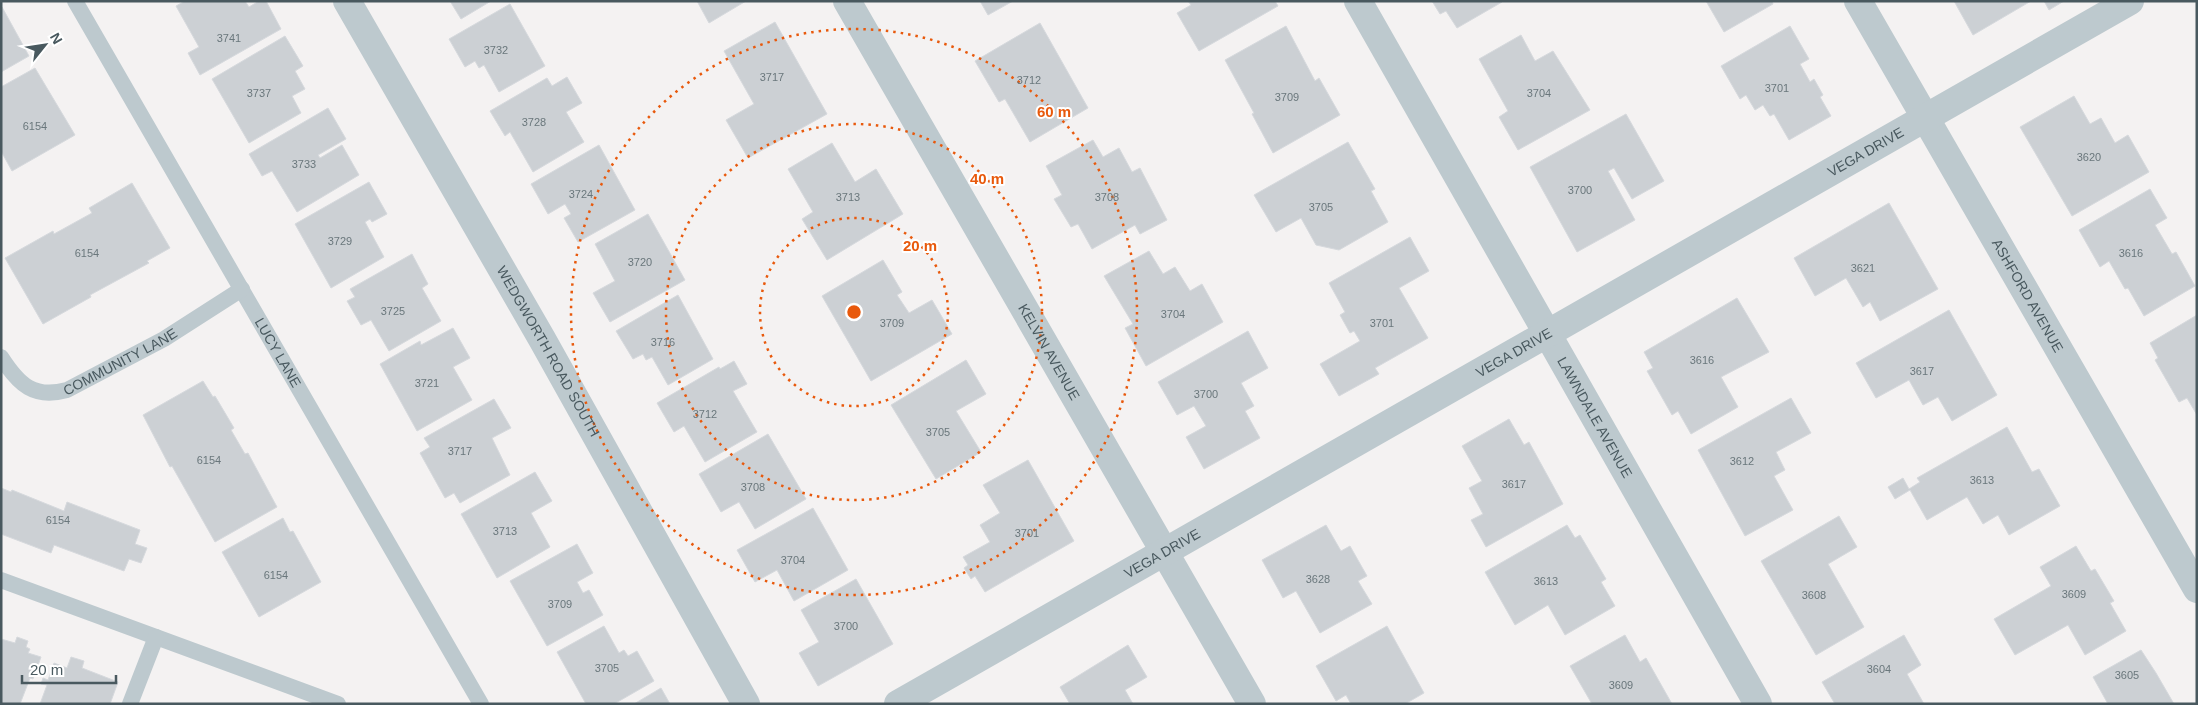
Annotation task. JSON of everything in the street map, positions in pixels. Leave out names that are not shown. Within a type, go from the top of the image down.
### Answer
[{"type":"street","name":"WEDGWORTH ROAD SOUTH","points":[[346,1],[542,339],[746,704]]},
{"type":"street","name":"KELVIN AVENUE","points":[[847,1],[1252,704]]},
{"type":"street","name":"LAWNDALE AVENUE","points":[[1358,1],[1758,704]]},
{"type":"street","name":"ASHFORD AVENUE","points":[[1858,1],[2197,589]]},
{"type":"street","name":"VEGA DRIVE","points":[[898,704],[1164,550],[2130,1]]},
{"type":"lane","name":"LUCY LANE","points":[[75,1],[481,704]]},
{"type":"lane","name":"COMMUNITY LANE","points":[[1,357],[11,372],[36,392],[50,395],[67,390],[164,339],[242,289]]},
{"type":"lane","points":[[1,580],[338,704]]},
{"type":"lane","points":[[130,704],[156,637]]},
{"type":"building","points":[[185,1],[245,1],[249,7],[259,1],[266,1],[281,29],[200,75],[188,53],[199,47],[176,6]]},
{"type":"building","points":[[450,1],[491,1],[461,19]]},
{"type":"building","points":[[697,1],[746,1],[709,23]]},
{"type":"building","points":[[980,1],[1013,1],[988,15]]},
{"type":"building","points":[[1188,1],[1275,1],[1278,6],[1199,51],[1177,13],[1191,5]]},
{"type":"building","points":[[1432,1],[1502,2],[1457,28],[1446,11],[1440,14]]},
{"type":"building","points":[[1706,1],[1772,1],[1773,4],[1724,32]]},
{"type":"building","points":[[1954,1],[2031,1],[1973,35]]},
{"type":"building","points":[[2044,1],[2064,1],[2049,10]]},
{"type":"building","points":[[510,4],[545,66],[499,92],[484,65],[479,68],[475,61],[465,67],[449,39]]},
{"type":"building","points":[[1,8],[29,56],[1,72]]},
{"type":"building","points":[[775,22],[827,114],[748,158],[726,120],[754,104],[724,51]]},
{"type":"building","points":[[1040,23],[1088,108],[1030,142],[1005,99],[999,102],[975,61]]},
{"type":"building","points":[[1286,26],[1315,81],[1319,78],[1340,115],[1273,153],[1225,60]]},
{"type":"building","points":[[1790,26],[1809,59],[1800,64],[1810,82],[1814,79],[1823,95],[1820,97],[1831,116],[1789,140],[1774,114],[1770,116],[1763,105],[1755,110],[1746,95],[1740,99],[1721,66]]},
{"type":"building","points":[[1521,35],[1535,61],[1553,51],[1590,110],[1518,150],[1499,117],[1508,111],[1479,59]]},
{"type":"building","points":[[285,36],[303,66],[295,71],[305,89],[292,96],[301,113],[249,143],[212,79]]},
{"type":"building","points":[[35,68],[75,135],[12,171],[1,151],[1,87]]},
{"type":"building","points":[[567,77],[582,103],[566,112],[584,142],[533,172],[510,132],[505,136],[490,111],[547,78],[552,86]]},
{"type":"building","points":[[2074,96],[2090,124],[2101,118],[2115,143],[2128,135],[2149,172],[2072,216],[2020,127]]},
{"type":"building","points":[[328,108],[346,139],[318,155],[320,158],[342,145],[359,175],[297,212],[272,171],[262,176],[249,154]]},
{"type":"building","points":[[1626,114],[1664,181],[1632,199],[1614,168],[1608,171],[1635,220],[1577,252],[1530,167]]},
{"type":"building","points":[[1093,140],[1103,157],[1119,148],[1132,172],[1140,168],[1167,220],[1140,234],[1135,225],[1092,249],[1078,224],[1071,227],[1054,199],[1062,195],[1046,166]]},
{"type":"building","points":[[1348,142],[1375,189],[1371,191],[1388,222],[1339,250],[1316,245],[1301,218],[1276,232],[1254,195]]},
{"type":"building","points":[[832,143],[855,182],[876,169],[903,214],[827,260],[802,219],[813,212],[788,169]]},
{"type":"building","points":[[599,145],[635,210],[578,242],[564,218],[571,214],[565,204],[548,214],[531,184]]},
{"type":"building","points":[[369,182],[387,214],[372,222],[370,219],[365,222],[384,257],[331,288],[295,224]]},
{"type":"building","points":[[132,183],[170,248],[147,261],[149,263],[90,295],[91,297],[43,324],[5,258],[53,231],[54,234],[92,213],[89,208]]},
{"type":"building","points":[[2150,189],[2167,218],[2155,225],[2172,254],[2176,252],[2195,286],[2144,316],[2128,288],[2125,289],[2109,261],[2100,267],[2079,230]]},
{"type":"building","points":[[1889,203],[1938,289],[1880,321],[1870,302],[1863,307],[1846,278],[1815,296],[1794,258]]},
{"type":"building","points":[[648,214],[685,280],[610,322],[593,293],[615,281],[595,244]]},
{"type":"building","points":[[1410,237],[1429,271],[1399,288],[1428,338],[1375,368],[1379,374],[1339,396],[1320,364],[1360,341],[1354,331],[1350,333],[1340,315],[1345,312],[1329,283]]},
{"type":"building","points":[[1149,251],[1163,274],[1175,267],[1190,291],[1202,284],[1223,322],[1146,366],[1125,328],[1133,324],[1104,276]]},
{"type":"building","points":[[412,254],[428,284],[422,288],[441,321],[389,351],[371,320],[361,325],[347,301],[355,297],[350,289]]},
{"type":"building","points":[[883,260],[902,292],[897,295],[909,313],[932,300],[952,334],[871,381],[822,296]]},
{"type":"building","points":[[678,295],[713,359],[668,385],[652,357],[646,360],[643,354],[633,359],[616,331]]},
{"type":"building","points":[[1737,298],[1769,352],[1721,377],[1738,407],[1691,434],[1678,411],[1672,415],[1647,371],[1653,368],[1644,352]]},
{"type":"building","points":[[1949,310],[1997,395],[1952,421],[1938,397],[1923,405],[1909,380],[1876,398],[1856,363]]},
{"type":"building","points":[[2197,315],[2197,415],[2187,398],[2179,402],[2155,360],[2158,358],[2150,343]]},
{"type":"building","points":[[453,328],[470,358],[453,367],[472,400],[417,431],[380,364],[420,341],[421,345]]},
{"type":"building","points":[[1248,331],[1268,368],[1241,383],[1254,406],[1245,411],[1260,438],[1204,469],[1186,437],[1206,426],[1194,406],[1177,415],[1158,382]]},
{"type":"building","points":[[966,360],[986,394],[956,411],[981,452],[936,479],[891,405]]},
{"type":"building","points":[[734,361],[747,384],[733,391],[757,432],[705,462],[684,426],[674,432],[657,403],[719,367],[720,369]]},
{"type":"building","points":[[203,381],[213,397],[215,396],[234,428],[231,430],[245,454],[248,453],[277,507],[215,542],[172,466],[170,467],[143,415]]},
{"type":"building","points":[[1791,398],[1811,433],[1776,452],[1785,470],[1774,476],[1793,510],[1745,536],[1698,450]]},
{"type":"building","points":[[494,399],[511,428],[492,438],[510,475],[460,503],[454,493],[445,498],[420,453],[430,447],[424,438]]},
{"type":"building","points":[[1509,419],[1524,445],[1529,442],[1563,504],[1486,547],[1471,520],[1483,514],[1469,488],[1482,481],[1462,446]]},
{"type":"building","points":[[2007,427],[2032,472],[2039,469],[2060,506],[2009,535],[1998,515],[1983,524],[1967,497],[1927,520],[1910,490],[1895,499],[1888,487],[1903,478],[1909,489],[1920,482],[1917,478]]},
{"type":"building","points":[[768,434],[806,499],[755,529],[739,502],[721,512],[699,474]]},
{"type":"building","points":[[1028,460],[1074,541],[985,592],[975,576],[971,579],[964,568],[968,565],[963,557],[990,542],[980,525],[1000,513],[983,485]]},
{"type":"building","points":[[535,472],[552,501],[531,513],[550,547],[497,578],[461,514]]},
{"type":"building","points":[[1,488],[11,492],[12,490],[64,511],[67,502],[140,530],[135,544],[147,548],[141,563],[129,559],[124,571],[54,545],[51,553],[1,534]]},
{"type":"building","points":[[813,508],[848,570],[794,601],[777,570],[755,582],[737,550]]},
{"type":"building","points":[[1839,516],[1857,547],[1828,564],[1864,627],[1816,655],[1761,561]]},
{"type":"building","points":[[283,518],[290,532],[293,531],[321,582],[259,617],[222,552]]},
{"type":"building","points":[[1326,525],[1341,551],[1350,546],[1367,576],[1358,581],[1372,604],[1320,633],[1296,591],[1283,598],[1262,560]]},
{"type":"building","points":[[1567,525],[1575,538],[1580,535],[1606,579],[1601,582],[1615,606],[1565,635],[1548,605],[1515,625],[1485,572]]},
{"type":"building","points":[[577,544],[593,573],[577,582],[583,593],[589,590],[603,615],[547,646],[510,581]]},
{"type":"building","points":[[2076,546],[2091,571],[2095,569],[2114,601],[2110,603],[2126,631],[2085,655],[2068,625],[2015,655],[1994,619],[2051,586],[2040,567]]},
{"type":"building","points":[[856,579],[893,644],[818,686],[799,653],[819,642],[801,610]]},
{"type":"building","points":[[604,626],[619,653],[624,650],[628,656],[637,651],[654,681],[614,704],[586,704],[557,652]]},
{"type":"building","points":[[1387,626],[1424,693],[1405,704],[1351,704],[1346,695],[1336,701],[1316,666]]},
{"type":"building","points":[[1625,635],[1640,662],[1646,658],[1672,704],[1592,704],[1570,666]]},
{"type":"building","points":[[1904,635],[1921,665],[1907,674],[1924,704],[1835,704],[1822,682]]},
{"type":"building","points":[[17,637],[28,641],[26,647],[30,649],[28,653],[41,657],[33,679],[30,678],[20,704],[1,704],[1,639],[15,643]]},
{"type":"building","points":[[1128,645],[1147,677],[1125,690],[1133,704],[1070,704],[1060,687]]},
{"type":"building","points":[[2141,650],[2174,704],[2108,704],[2093,677]]},
{"type":"building","points":[[71,657],[84,661],[82,668],[118,682],[110,704],[40,704],[47,685],[41,684],[43,678],[48,680],[54,663],[67,668]]},
{"type":"building","points":[[661,688],[670,704],[634,704]]}]
